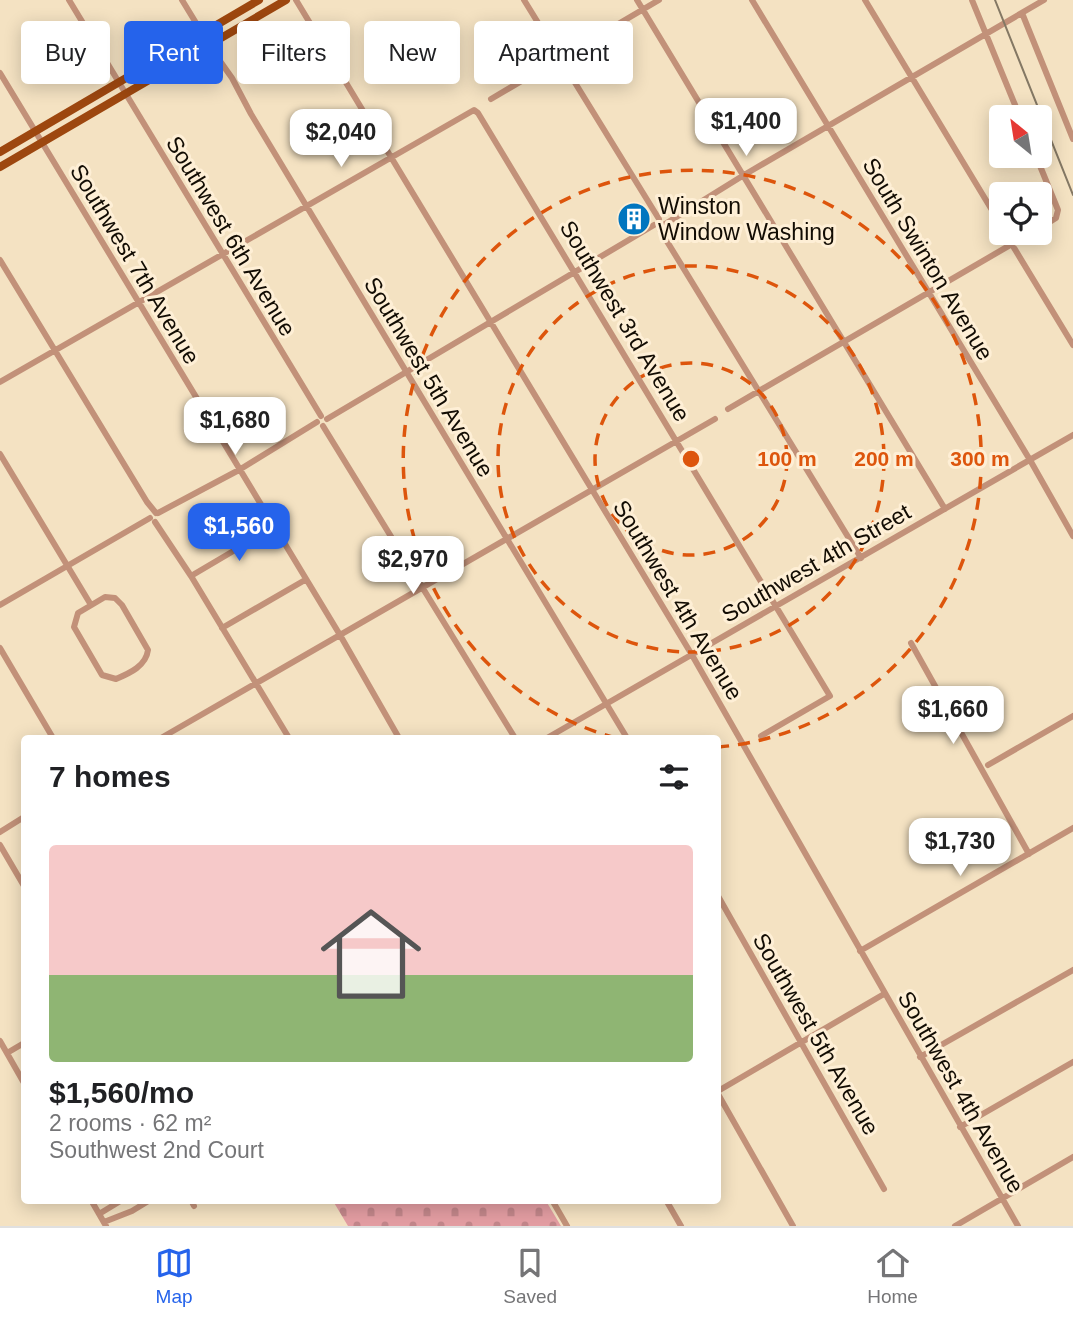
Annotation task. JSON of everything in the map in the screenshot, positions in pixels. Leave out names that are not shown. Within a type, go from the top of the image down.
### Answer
[{"type":"main road","points":[[223,21],[259,0]]},
{"type":"main road","points":[[270,9],[280,0]]},
{"type":"main road","points":[[223,37],[286,0]]},
{"type":"main road","points":[[0,152],[124,79]]},
{"type":"main road","points":[[0,167],[142,84]]},
{"type":"street","name":"Southwest 6th Avenue","points":[[69,0],[513,735]]},
{"type":"street","name":"Southwest 5th Avenue","points":[[182,0],[195,21]]},
{"type":"street","name":"Southwest 4th Avenue","points":[[296,0],[692,655],[1018,1226]]},
{"type":"street","points":[[524,0],[536,21]]},
{"type":"street","points":[[637,0],[945,509]]},
{"type":"street","points":[[623,21],[659,0]]},
{"type":"street","name":"South Swinton Avenue","points":[[752,0],[1030,460],[1073,536]]},
{"type":"street","points":[[865,0],[989,205]]},
{"type":"street","points":[[972,0],[1015,105]]},
{"type":"street","points":[[0,605],[140,525],[172,510],[174,505],[239,470],[672,215],[679,215],[1044,0]]},
{"type":"street","points":[[1022,13],[1073,139]]},
{"type":"street","name":"Southwest 5th Avenue","points":[[223,65],[625,735]]},
{"type":"street","name":"Southwest 7th Avenue","points":[[0,73],[340,635],[397,735]]},
{"type":"street","points":[[491,99],[516,84]]},
{"type":"street","points":[[574,84],[861,558]]},
{"type":"street","name":"Southwest 3rd Avenue","points":[[391,156],[474,110],[478,113],[830,696],[761,736]]},
{"type":"street","points":[[0,382],[391,156]]},
{"type":"street","points":[[1052,195],[1058,210],[1056,218],[1052,220]]},
{"type":"street","points":[[728,410],[1010,245]]},
{"type":"street","points":[[1013,245],[1073,345]]},
{"type":"street","points":[[0,260],[287,735]]},
{"type":"street","points":[[166,735],[715,419]]},
{"type":"street","name":"Southwest 4th Street","points":[[552,735],[1073,435]]},
{"type":"street","points":[[0,454],[91,605]]},
{"type":"street","points":[[191,576],[274,527]]},
{"type":"street","points":[[222,628],[305,580]]},
{"type":"street","points":[[106,597],[115,598],[122,605],[147,645],[148,655],[140,666],[116,679],[99,671],[74,627],[78,613],[91,605],[106,597]]},
{"type":"street","points":[[911,643],[1030,853]]},
{"type":"street","points":[[0,648],[51,735]]},
{"type":"street","points":[[988,765],[1073,716]]},
{"type":"street","points":[[0,832],[21,819]]},
{"type":"street","points":[[860,951],[1073,828]]},
{"type":"street","points":[[0,845],[21,881]]},
{"type":"street","name":"Southwest 5th Avenue","points":[[721,901],[884,1189]]},
{"type":"street","points":[[920,1057],[1073,970]]},
{"type":"street","points":[[721,1090],[884,994]]},
{"type":"street","points":[[0,1041],[21,1078]]},
{"type":"street","points":[[7,1053],[21,1044]]},
{"type":"street","points":[[960,1127],[1073,1062]]},
{"type":"street","points":[[721,1097],[793,1226]]},
{"type":"street","points":[[955,1226],[1073,1157]]},
{"type":"street","points":[[93,1204],[105,1224],[143,1204]]},
{"type":"street","points":[[99,1214],[115,1204]]},
{"type":"street","points":[[554,1204],[567,1226]]},
{"type":"street","points":[[668,1204],[681,1226]]},
{"type":"green space","points":[[335,1204],[548,1204],[561,1226],[348,1226]]},
{"type":"railway","points":[[995,0],[1073,195]]},
{"type":"place","name":"Winston Window Washing","points":[[634,219]]}]
